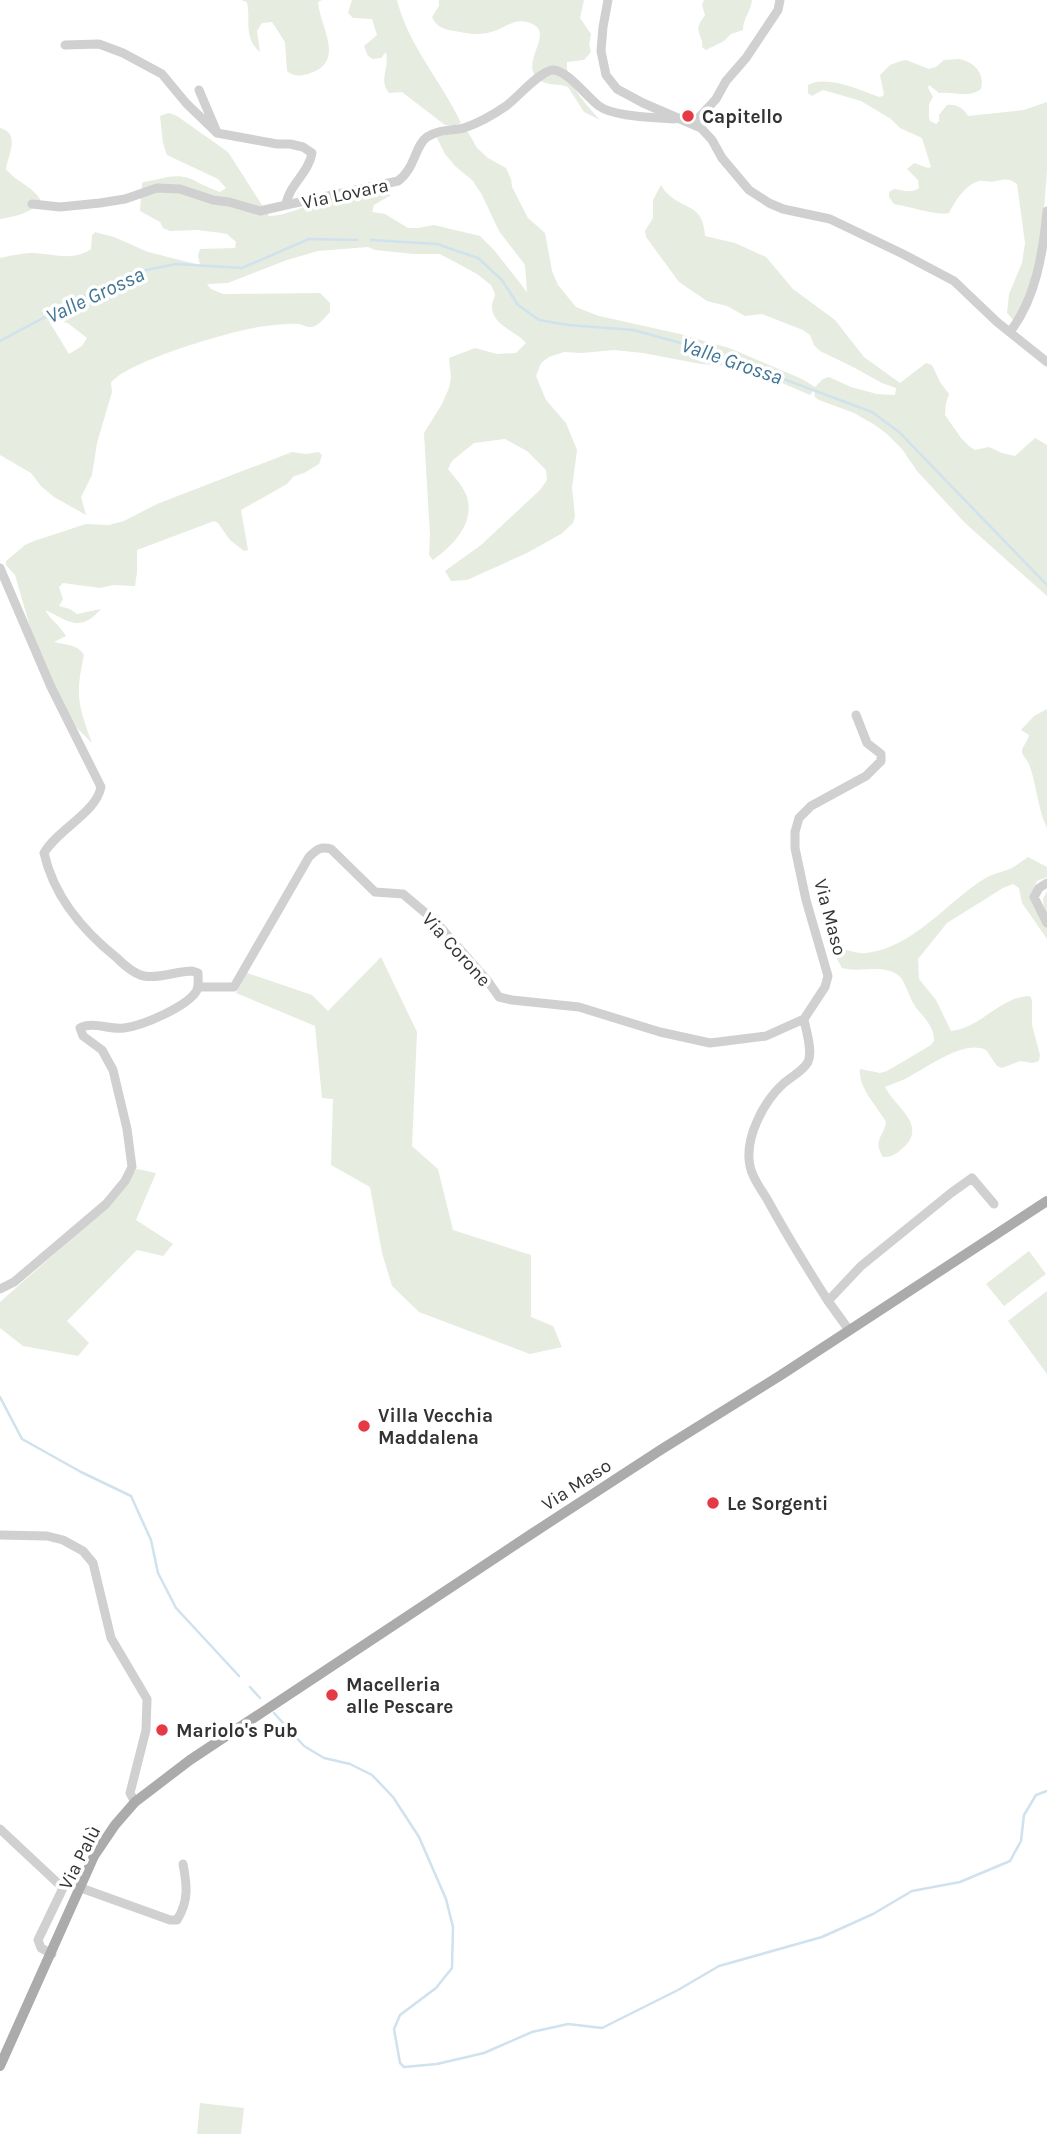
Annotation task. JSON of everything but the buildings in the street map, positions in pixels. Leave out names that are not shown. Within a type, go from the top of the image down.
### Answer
[{"type":"main road","name":"Via Maso","points":[[324,1670],[1047,1201]]},
{"type":"main road","name":"Via Palù","points":[[0,2065],[4,2048],[53,1949],[94,1857],[115,1825],[135,1802],[190,1760],[324,1670]]},
{"type":"street","points":[[608,0],[601,51],[606,75],[617,89],[701,128],[729,166],[757,196],[783,209],[830,219],[954,281],[1047,362]]},
{"type":"street","points":[[693,124],[716,99],[726,81],[746,58],[778,9],[780,0]]},
{"type":"street","points":[[65,45],[99,44],[123,53],[162,74],[186,103],[217,133]]},
{"type":"street","name":"Via Lovara","points":[[32,204],[60,207],[100,203],[125,199],[157,188],[180,189],[260,211],[398,181],[405,177],[426,137],[476,124],[506,106],[544,73],[553,70],[563,73],[601,107],[621,113],[679,118]]},
{"type":"street","points":[[199,90],[217,133]]},
{"type":"street","name":"Via Lovara","points":[[217,133],[290,144],[312,153],[311,160],[287,197],[286,205]]},
{"type":"street","points":[[1010,332],[1033,287],[1044,242],[1047,211]]},
{"type":"street","points":[[0,568],[51,687],[101,787],[92,806],[51,840],[44,853],[58,892],[86,931],[126,966],[146,976],[192,971],[198,973],[198,987],[193,995],[180,1005],[138,1025],[115,1028],[84,1025],[80,1028],[80,1031],[102,1049],[113,1070],[127,1129],[132,1167],[125,1181],[106,1204],[14,1282],[0,1289]]},
{"type":"street","name":"Via Maso","points":[[804,1019],[825,987],[828,976],[806,900],[795,848],[795,832],[799,818],[811,806],[866,776],[881,761],[881,754],[867,743],[856,715]]},
{"type":"street","name":"Via Corone","points":[[198,987],[234,987],[309,857],[323,847],[331,849],[375,892],[403,894],[435,921],[499,997],[579,1007],[710,1044],[766,1036],[804,1019]]},
{"type":"street","points":[[1047,883],[1039,888],[1034,897],[1047,923]]},
{"type":"street","points":[[804,1019],[809,1056],[807,1063],[770,1099],[759,1118],[750,1143],[749,1163],[752,1174],[778,1220],[849,1330]]},
{"type":"street","points":[[828,1301],[861,1266],[972,1178],[995,1204]]},
{"type":"street","points":[[0,1535],[22,1534],[63,1540],[83,1551],[93,1563],[111,1638],[147,1699],[146,1730],[130,1793],[135,1802]]},
{"type":"street","points":[[0,1829],[63,1888],[38,1940],[41,1948],[53,1949]]},
{"type":"street","points":[[81,1888],[170,1920],[177,1920],[182,1913],[188,1890],[183,1864]]},
{"type":"shaded area","points":[[241,0],[322,0],[318,2],[329,53],[320,69],[297,76],[287,71],[285,42],[272,22],[262,23],[257,31],[260,52],[249,35],[247,2]]},
{"type":"shaded area","points":[[352,0],[397,0],[417,48],[461,123],[445,125],[402,92],[389,93],[384,84],[386,52],[381,58],[373,59],[368,56],[364,46],[377,35],[372,19],[353,18],[348,13]]},
{"type":"shaded area","points":[[439,0],[584,0],[580,18],[591,34],[591,52],[584,60],[567,62],[567,70],[578,93],[600,120],[584,112],[568,87],[544,83],[534,74],[532,66],[540,33],[536,26],[522,21],[481,34],[447,29],[438,25],[432,17],[439,6]]},
{"type":"shaded area","points":[[704,0],[752,0],[743,30],[731,34],[724,41],[706,50],[702,47],[698,29],[705,15],[702,5]]},
{"type":"shaded area","points":[[959,59],[969,63],[980,73],[981,89],[966,94],[939,93],[929,85],[933,97],[929,104],[929,118],[936,124],[947,105],[959,107],[968,116],[1024,110],[1047,102],[1047,170],[1043,223],[1045,233],[1030,286],[1014,321],[1007,313],[1009,294],[1022,263],[1025,243],[1017,184],[1007,180],[974,183],[961,194],[949,213],[944,214],[894,204],[889,192],[894,189],[910,191],[919,188],[918,180],[907,169],[914,163],[931,167],[922,138],[900,128],[891,119],[861,101],[823,90],[812,96],[808,93],[808,85],[825,81],[880,97],[884,95],[880,75],[890,65],[906,60],[929,69],[944,60]]},
{"type":"shaded area","points":[[169,113],[177,116],[228,152],[269,216],[316,203],[384,192],[391,195],[374,205],[372,212],[385,214],[408,228],[434,225],[480,236],[527,292],[525,265],[499,231],[473,181],[455,166],[437,138],[457,129],[468,132],[477,148],[506,168],[512,187],[528,218],[545,233],[552,271],[558,285],[576,307],[599,316],[729,348],[815,387],[829,377],[851,387],[877,394],[895,395],[896,388],[820,351],[810,335],[803,330],[762,314],[745,316],[727,306],[707,301],[679,282],[646,237],[645,231],[653,218],[653,200],[661,185],[674,199],[697,213],[704,225],[705,236],[735,243],[766,257],[793,289],[835,320],[864,357],[900,383],[926,363],[932,365],[949,394],[945,415],[969,446],[975,450],[989,447],[1015,456],[1035,438],[1047,445],[1047,596],[965,523],[887,434],[854,413],[819,400],[815,397],[814,390],[810,395],[731,366],[614,350],[564,352],[549,357],[541,363],[536,376],[546,400],[566,423],[577,450],[572,488],[575,516],[573,523],[561,534],[527,553],[467,580],[451,581],[445,571],[481,545],[540,490],[547,480],[546,470],[527,451],[505,439],[474,443],[452,461],[448,469],[467,497],[467,519],[459,535],[433,560],[429,555],[424,433],[449,388],[449,358],[475,348],[497,354],[516,353],[526,343],[495,317],[492,305],[495,294],[491,285],[477,274],[440,254],[414,254],[368,247],[318,251],[228,283],[207,284],[211,289],[223,294],[320,293],[330,303],[330,312],[313,327],[287,324],[252,328],[183,347],[120,375],[111,383],[112,392],[97,443],[92,475],[81,497],[86,515],[54,497],[31,473],[0,455],[0,258],[29,253],[76,255],[91,249],[92,235],[95,232],[148,252],[200,265],[200,249],[235,248],[236,242],[227,234],[197,230],[170,231],[140,211],[142,183],[146,181],[178,176],[220,192],[226,188],[218,179],[167,155],[160,116]],"holes":[[[51,316],[69,324],[87,338],[82,346],[69,354],[48,319]]]},
{"type":"shaded area","points":[[0,128],[12,139],[6,169],[41,201],[27,212],[0,219]]},
{"type":"shaded area","points":[[292,452],[319,452],[322,455],[319,464],[294,476],[287,484],[241,510],[248,550],[244,551],[230,540],[214,521],[137,550],[135,586],[113,585],[100,588],[63,583],[59,587],[63,599],[59,606],[77,614],[101,609],[93,617],[80,623],[67,621],[45,610],[66,636],[54,642],[75,647],[84,655],[79,700],[92,743],[61,712],[35,644],[15,575],[6,565],[6,561],[34,541],[86,524],[109,525],[124,521],[157,504]]},
{"type":"shaded area","points":[[1047,709],[1047,828],[1032,772],[1022,752],[1029,735],[1021,730],[1034,716]]},
{"type":"shaded area","points":[[1028,857],[1047,867],[1047,877],[1037,881],[1030,897],[1044,911],[1043,898],[1047,892],[1047,939],[1022,903],[1019,888],[1013,884],[947,923],[918,959],[919,979],[936,1000],[951,1031],[972,1024],[1010,1001],[1030,996],[1039,1061],[1020,1061],[1002,1068],[997,1066],[986,1050],[967,1048],[885,1087],[908,1117],[912,1132],[910,1140],[903,1148],[894,1155],[883,1157],[879,1142],[886,1122],[865,1090],[860,1069],[880,1073],[887,1071],[931,1045],[934,1041],[933,1035],[930,1025],[913,1003],[898,975],[881,969],[842,968],[836,957],[837,950],[840,948],[866,953],[899,943],[984,879],[1010,869]]},
{"type":"shaded area","points":[[381,957],[417,1032],[412,1146],[438,1169],[453,1230],[531,1255],[531,1317],[553,1326],[562,1347],[530,1354],[419,1312],[392,1286],[382,1253],[370,1187],[331,1165],[333,1099],[322,1098],[315,1026],[236,993],[247,973],[312,995],[328,1011]]},
{"type":"shaded area","points":[[137,1169],[156,1173],[136,1220],[173,1244],[163,1256],[137,1250],[67,1321],[89,1343],[78,1356],[23,1346],[0,1328],[0,1302],[111,1204]]},
{"type":"shaded area","points":[[1029,1251],[1046,1274],[1004,1306],[986,1284]]},
{"type":"shaded area","points":[[1047,1291],[1047,1374],[1008,1321]]},
{"type":"shaded area","points":[[200,2103],[244,2108],[241,2134],[197,2134]]},
{"type":"waterway","name":"Valle Grossa","points":[[0,341],[102,287],[146,270],[176,264],[242,268],[309,239],[357,240]]},
{"type":"waterway","name":"Valle Grossa","points":[[371,240],[437,244],[478,258],[502,280],[518,305],[539,320],[633,330],[703,349],[872,412],[899,432],[1047,585]]},
{"type":"waterway","points":[[0,1397],[22,1439],[131,1496],[151,1540],[158,1573],[176,1608],[239,1676]]},
{"type":"waterway","points":[[250,1687],[260,1698]]},
{"type":"waterway","points":[[274,1713],[304,1746],[324,1758],[350,1764],[372,1775],[393,1797],[419,1837],[446,1899],[453,1927],[452,1968],[436,1988],[400,2015],[394,2029],[400,2063],[404,2067],[437,2064],[484,2053],[532,2032],[568,2024],[602,2028],[719,1966],[822,1937],[873,1914],[912,1891],[960,1882],[1010,1861],[1021,1841],[1024,1815],[1036,1795],[1047,1791]]},
{"type":"place","name":"Capitello","points":[[688,116]]},
{"type":"place","name":"Villa Vecchia Maddalena","points":[[364,1426]]},
{"type":"place","name":"Le Sorgenti","points":[[713,1503]]},
{"type":"place","name":"Macelleria alle Pescare","points":[[332,1695]]},
{"type":"place","name":"Mariolo's Pub","points":[[162,1730]]}]
